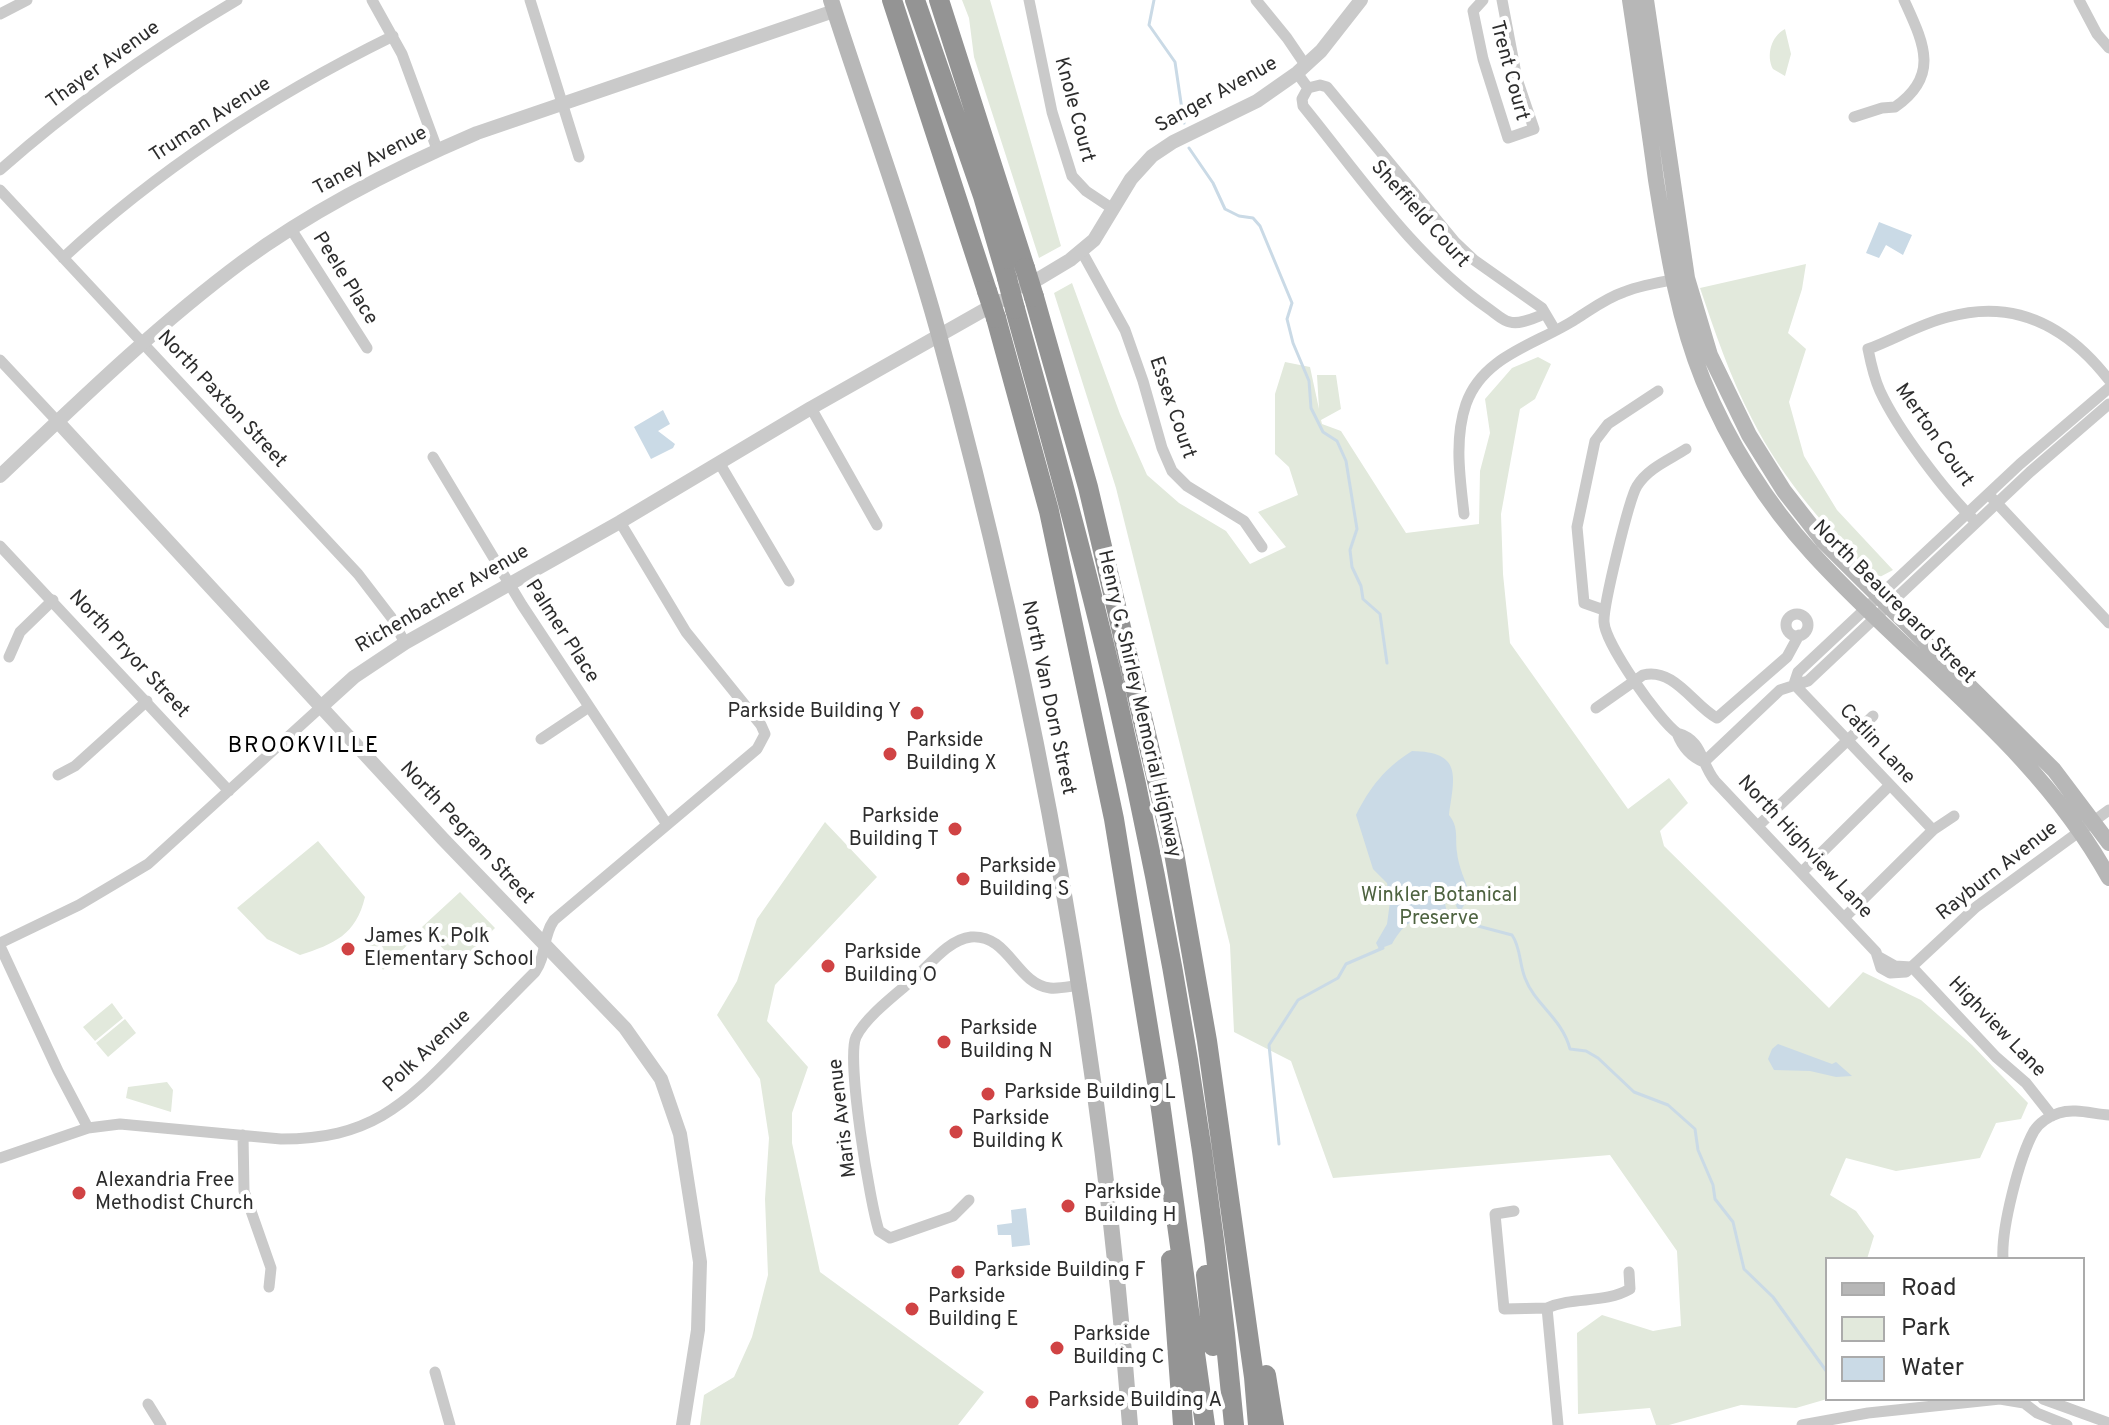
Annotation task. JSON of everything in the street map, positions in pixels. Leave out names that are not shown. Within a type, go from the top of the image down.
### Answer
[{"type":"highway","points":[[892,0],[996,318],[1049,511],[1114,819],[1158,1088],[1221,1424]]},
{"type":"highway","points":[[915,0],[978,181],[1016,273],[1015,309],[1115,690],[1146,832],[1183,1033],[1223,1305],[1221,1424]]},
{"type":"highway","name":"Henry G. Shirley Memorial Highway","points":[[939,0],[1016,273],[1034,297],[1088,487],[1158,783],[1207,1041],[1258,1425]]},
{"type":"highway","points":[[1207,1041],[1249,1267],[1274,1425]]},
{"type":"highway","points":[[1158,1088],[1183,1425]]},
{"type":"main road","name":"North Beauregard Street","points":[[1630,0],[1680,279],[1728,397],[1760,454],[1815,532],[1876,606],[2023,738],[2054,770],[2088,826],[2109,878]]},
{"type":"main road","name":"North Beauregard Street","points":[[1646,0],[1680,279]]},
{"type":"main road","name":"North Van Dorn Street","points":[[833,6],[908,227],[939,335],[1024,677],[1081,985],[1112,1220],[1130,1425]]},
{"type":"main road","name":"North Beauregard Street","points":[[2088,826],[2109,843]]},
{"type":"street","points":[[0,14],[27,0]]},
{"type":"street","name":"Thayer Avenue","points":[[0,170],[123,72],[237,0]]},
{"type":"street","points":[[372,0],[393,36],[437,149]]},
{"type":"street","points":[[530,0],[579,157]]},
{"type":"street","name":"Knole Court","points":[[1029,0],[1052,112],[1072,176],[1086,191],[1113,209]]},
{"type":"street","name":"Sheffield Court","points":[[1256,0],[1287,38],[1308,88]]},
{"type":"street","name":"Sanger Avenue","points":[[939,335],[1043,278],[1082,252],[1094,240],[1137,170],[1162,149],[1240,110],[1301,70],[1321,51],[1361,0]]},
{"type":"street","name":"Trent Court","points":[[1483,0],[1473,11],[1483,59],[1508,138],[1534,129],[1517,79],[1502,0]]},
{"type":"street","points":[[1854,117],[1895,107],[1917,86],[1925,51],[1904,0]]},
{"type":"street","points":[[2079,0],[2097,34],[2109,48]]},
{"type":"street","name":"Taney Avenue","points":[[0,476],[144,342],[221,278],[291,229],[357,190],[437,149],[833,6]]},
{"type":"street","name":"Truman Avenue","points":[[63,258],[143,189],[206,144],[261,107],[393,36]]},
{"type":"street","name":"Sheffield Court","points":[[1545,314],[1508,323],[1447,275],[1386,209],[1303,106],[1302,99],[1308,88],[1327,87],[1455,242],[1474,260],[1542,308],[1555,330]]},
{"type":"street","name":"North Paxton Street","points":[[0,190],[358,574],[391,617],[405,643]]},
{"type":"street","name":"Peele Place","points":[[291,229],[367,348]]},
{"type":"street","name":"Essex Court","points":[[1082,252],[1125,330],[1172,471],[1187,486],[1244,521],[1262,547]]},
{"type":"street","points":[[1464,514],[1458,452],[1466,404],[1478,382],[1508,355],[1605,299],[1680,279]]},
{"type":"street","name":"Merton Court","points":[[1971,518],[1890,410],[1876,383],[1868,349],[1947,317],[2004,312],[2035,319],[2078,344],[2109,380]]},
{"type":"street","name":"Richenbacher Avenue","points":[[0,944],[79,905],[148,864],[354,677],[405,643],[620,522],[939,335]]},
{"type":"street","name":"North Pegram Street","points":[[0,360],[483,882],[625,1028],[661,1079],[671,1102],[688,1178],[700,1262],[698,1330],[683,1425]]},
{"type":"street","points":[[1794,684],[1798,672],[1820,651],[1876,606],[1992,498],[2054,433],[2109,388]]},
{"type":"street","points":[[1658,391],[1608,424],[1595,441],[1577,527],[1584,603],[1604,610],[1636,487],[1648,472],[1686,449]]},
{"type":"street","points":[[1992,498],[2109,404]]},
{"type":"street","points":[[811,408],[877,525]]},
{"type":"street","name":"Palmer Place","points":[[433,457],[509,585],[666,823]]},
{"type":"street","points":[[720,464],[789,581]]},
{"type":"street","points":[[1992,498],[2109,623]]},
{"type":"street","name":"Polk Avenue","points":[[0,1158],[88,1128],[120,1124],[281,1139],[328,1136],[365,1125],[398,1107],[429,1080],[535,972],[542,963],[547,930],[560,914],[751,755],[764,736],[761,725],[686,632],[620,522]]},
{"type":"street","name":"North Pryor Street","points":[[0,546],[229,791]]},
{"type":"street","points":[[9,657],[20,632],[53,600]]},
{"type":"street","points":[[1704,762],[1780,690],[1808,681],[1876,606]]},
{"type":"street","name":"North Highview Lane","points":[[1604,610],[1607,636],[1635,681],[1677,733],[1681,743],[1696,759],[1704,762],[1715,781],[1879,957],[1895,966],[1912,967]]},
{"type":"street","points":[[1596,708],[1650,673],[1669,679],[1717,718],[1782,660],[1781,655],[1798,634],[1829,660]]},
{"type":"street","name":"Catlin Lane","points":[[1794,684],[1933,830]]},
{"type":"street","points":[[58,775],[75,766],[147,701]]},
{"type":"street","points":[[541,739],[589,707]]},
{"type":"street","points":[[1759,825],[1873,716]]},
{"type":"street","points":[[1802,872],[1889,786]]},
{"type":"street","name":"Rayburn Avenue","points":[[1912,967],[1976,907],[2109,810]]},
{"type":"street","points":[[1845,917],[1933,830],[1954,816]]},
{"type":"street","name":"Maris Avenue","points":[[969,1200],[953,1216],[905,1234],[890,1238],[879,1231],[853,1078],[855,1038],[875,1015],[941,954],[955,943],[970,937],[995,942],[1025,975],[1041,985],[1051,988],[1081,985]]},
{"type":"street","points":[[0,944],[58,1071],[88,1128]]},
{"type":"street","name":"Highview Lane","points":[[1912,967],[1996,1057],[2026,1083],[2052,1116]]},
{"type":"street","points":[[2003,1257],[2005,1224],[2026,1150],[2035,1130],[2061,1112],[2109,1115]]},
{"type":"street","points":[[243,1135],[244,1191],[271,1268],[269,1287]]},
{"type":"street","points":[[1514,1211],[1495,1214],[1504,1309],[1547,1308],[1560,1302],[1615,1298],[1630,1289],[1629,1272]]},
{"type":"street","points":[[1547,1308],[1558,1425]]},
{"type":"street","points":[[435,1372],[450,1425]]},
{"type":"street","points":[[1802,1425],[1868,1413],[1978,1401]]},
{"type":"street","points":[[2030,1401],[2037,1413],[2067,1425]]},
{"type":"street","points":[[2048,1401],[2109,1423]]},
{"type":"street","points":[[148,1404],[161,1425]]},
{"type":"green space","points":[[962,0],[990,0],[1061,246],[1039,258],[974,57],[969,18]]},
{"type":"green space","points":[[1785,29],[1791,54],[1785,76],[1773,69],[1770,58],[1773,41]]},
{"type":"green space","points":[[1806,264],[1802,289],[1788,333],[1806,349],[1789,402],[1804,456],[1837,510],[1893,570],[1876,579],[1808,504],[1764,441],[1730,371],[1700,288]]},
{"type":"green space","name":"Winkler Botanical Preserve","points":[[1072,283],[1120,414],[1147,475],[1179,503],[1226,531],[1250,564],[1286,547],[1258,512],[1298,495],[1289,467],[1275,454],[1275,394],[1285,362],[1310,367],[1319,409],[1317,375],[1336,375],[1341,409],[1321,420],[1322,424],[1341,431],[1406,533],[1479,524],[1480,471],[1490,433],[1485,399],[1512,368],[1538,357],[1551,364],[1535,399],[1520,409],[1501,514],[1510,643],[1628,809],[1669,778],[1688,803],[1660,831],[1664,846],[1829,1008],[1863,972],[1921,1000],[1972,1045],[2028,1103],[2021,1119],[1996,1123],[1980,1158],[1896,1171],[1846,1158],[1830,1195],[1856,1211],[1874,1236],[1868,1257],[1825,1257],[1825,1400],[1796,1408],[1741,1405],[1669,1425],[1656,1425],[1650,1408],[1578,1414],[1577,1333],[1602,1315],[1653,1331],[1681,1326],[1677,1251],[1610,1155],[1333,1178],[1291,1061],[1234,1032],[1230,945],[1116,488],[1054,293]]},
{"type":"green space","points":[[825,822],[877,877],[775,985],[767,1021],[808,1067],[792,1113],[792,1143],[820,1272],[984,1392],[958,1425],[700,1425],[704,1395],[734,1377],[752,1337],[768,1275],[765,1199],[769,1138],[760,1079],[717,1015],[737,981],[757,919]]},
{"type":"green space","points":[[318,841],[365,897],[356,921],[342,936],[300,955],[267,939],[237,908]]},
{"type":"green space","points":[[460,892],[495,928],[458,964],[422,927]]},
{"type":"green space","points":[[396,928],[411,932],[414,938],[383,970],[365,943],[366,937],[373,933],[389,934]]},
{"type":"green space","points":[[112,1003],[123,1018],[95,1041],[83,1027]]},
{"type":"green space","points":[[125,1019],[136,1033],[108,1057],[96,1043]]},
{"type":"green space","points":[[167,1082],[173,1090],[171,1112],[126,1098],[128,1087]]},
{"type":"water","points":[[1879,222],[1912,235],[1903,255],[1886,245],[1879,258],[1866,253]]},
{"type":"water","points":[[663,410],[670,424],[658,431],[675,444],[651,459],[634,427]]},
{"type":"water","points":[[1412,751],[1440,756],[1452,768],[1449,815],[1455,828],[1460,868],[1470,895],[1460,912],[1457,902],[1450,900],[1445,904],[1447,912],[1416,920],[1399,933],[1392,944],[1379,949],[1376,943],[1387,924],[1390,902],[1387,883],[1373,869],[1356,815],[1379,779]]},
{"type":"water","points":[[1778,1044],[1832,1064],[1836,1062],[1852,1076],[1774,1070],[1768,1059]]},
{"type":"water","points":[[1026,1208],[1030,1245],[1012,1247],[1011,1235],[998,1235],[997,1225],[1012,1223],[1011,1210]]},
{"type":"waterway","points":[[1154,0],[1149,25],[1175,62],[1184,123]]},
{"type":"waterway","points":[[1189,148],[1213,183],[1225,209],[1253,218],[1260,226],[1292,303],[1287,319],[1309,381],[1311,408],[1323,432],[1337,441],[1346,461],[1357,529],[1350,550],[1352,567],[1363,599],[1380,614],[1387,663]]},
{"type":"waterway","points":[[1460,912],[1474,925],[1512,935],[1529,988],[1561,1029],[1570,1049],[1586,1051],[1598,1058],[1634,1092],[1668,1105],[1695,1129],[1698,1150],[1713,1185],[1715,1199],[1733,1222],[1744,1269],[1773,1297],[1825,1369]]},
{"type":"waterway","points":[[1279,1144],[1269,1045],[1298,1000],[1338,978],[1346,964],[1383,948]]},
{"type":"place","name":"Parkside Building Y","points":[[917,713]]},
{"type":"place","name":"Parkside Building X","points":[[890,754]]},
{"type":"place","name":"Parkside Building T","points":[[955,829]]},
{"type":"place","name":"Parkside Building S","points":[[963,879]]},
{"type":"place","name":"James K. Polk Elementary School","points":[[348,949]]},
{"type":"place","name":"Parkside Building O","points":[[828,966]]},
{"type":"place","name":"Parkside Building N","points":[[944,1042]]},
{"type":"place","name":"Parkside Building L","points":[[988,1094]]},
{"type":"place","name":"Parkside Building K","points":[[956,1132]]},
{"type":"place","name":"Alexandria Free Methodist Church","points":[[79,1193]]},
{"type":"place","name":"Parkside Building H","points":[[1068,1206]]},
{"type":"place","name":"Parkside Building F","points":[[958,1272]]},
{"type":"place","name":"Parkside Building E","points":[[912,1309]]},
{"type":"place","name":"Parkside Building C","points":[[1057,1348]]},
{"type":"place","name":"Parkside Building A","points":[[1032,1402]]},
{"type":"district","name":"BROOKVILLE","points":[[304,748]]}]
